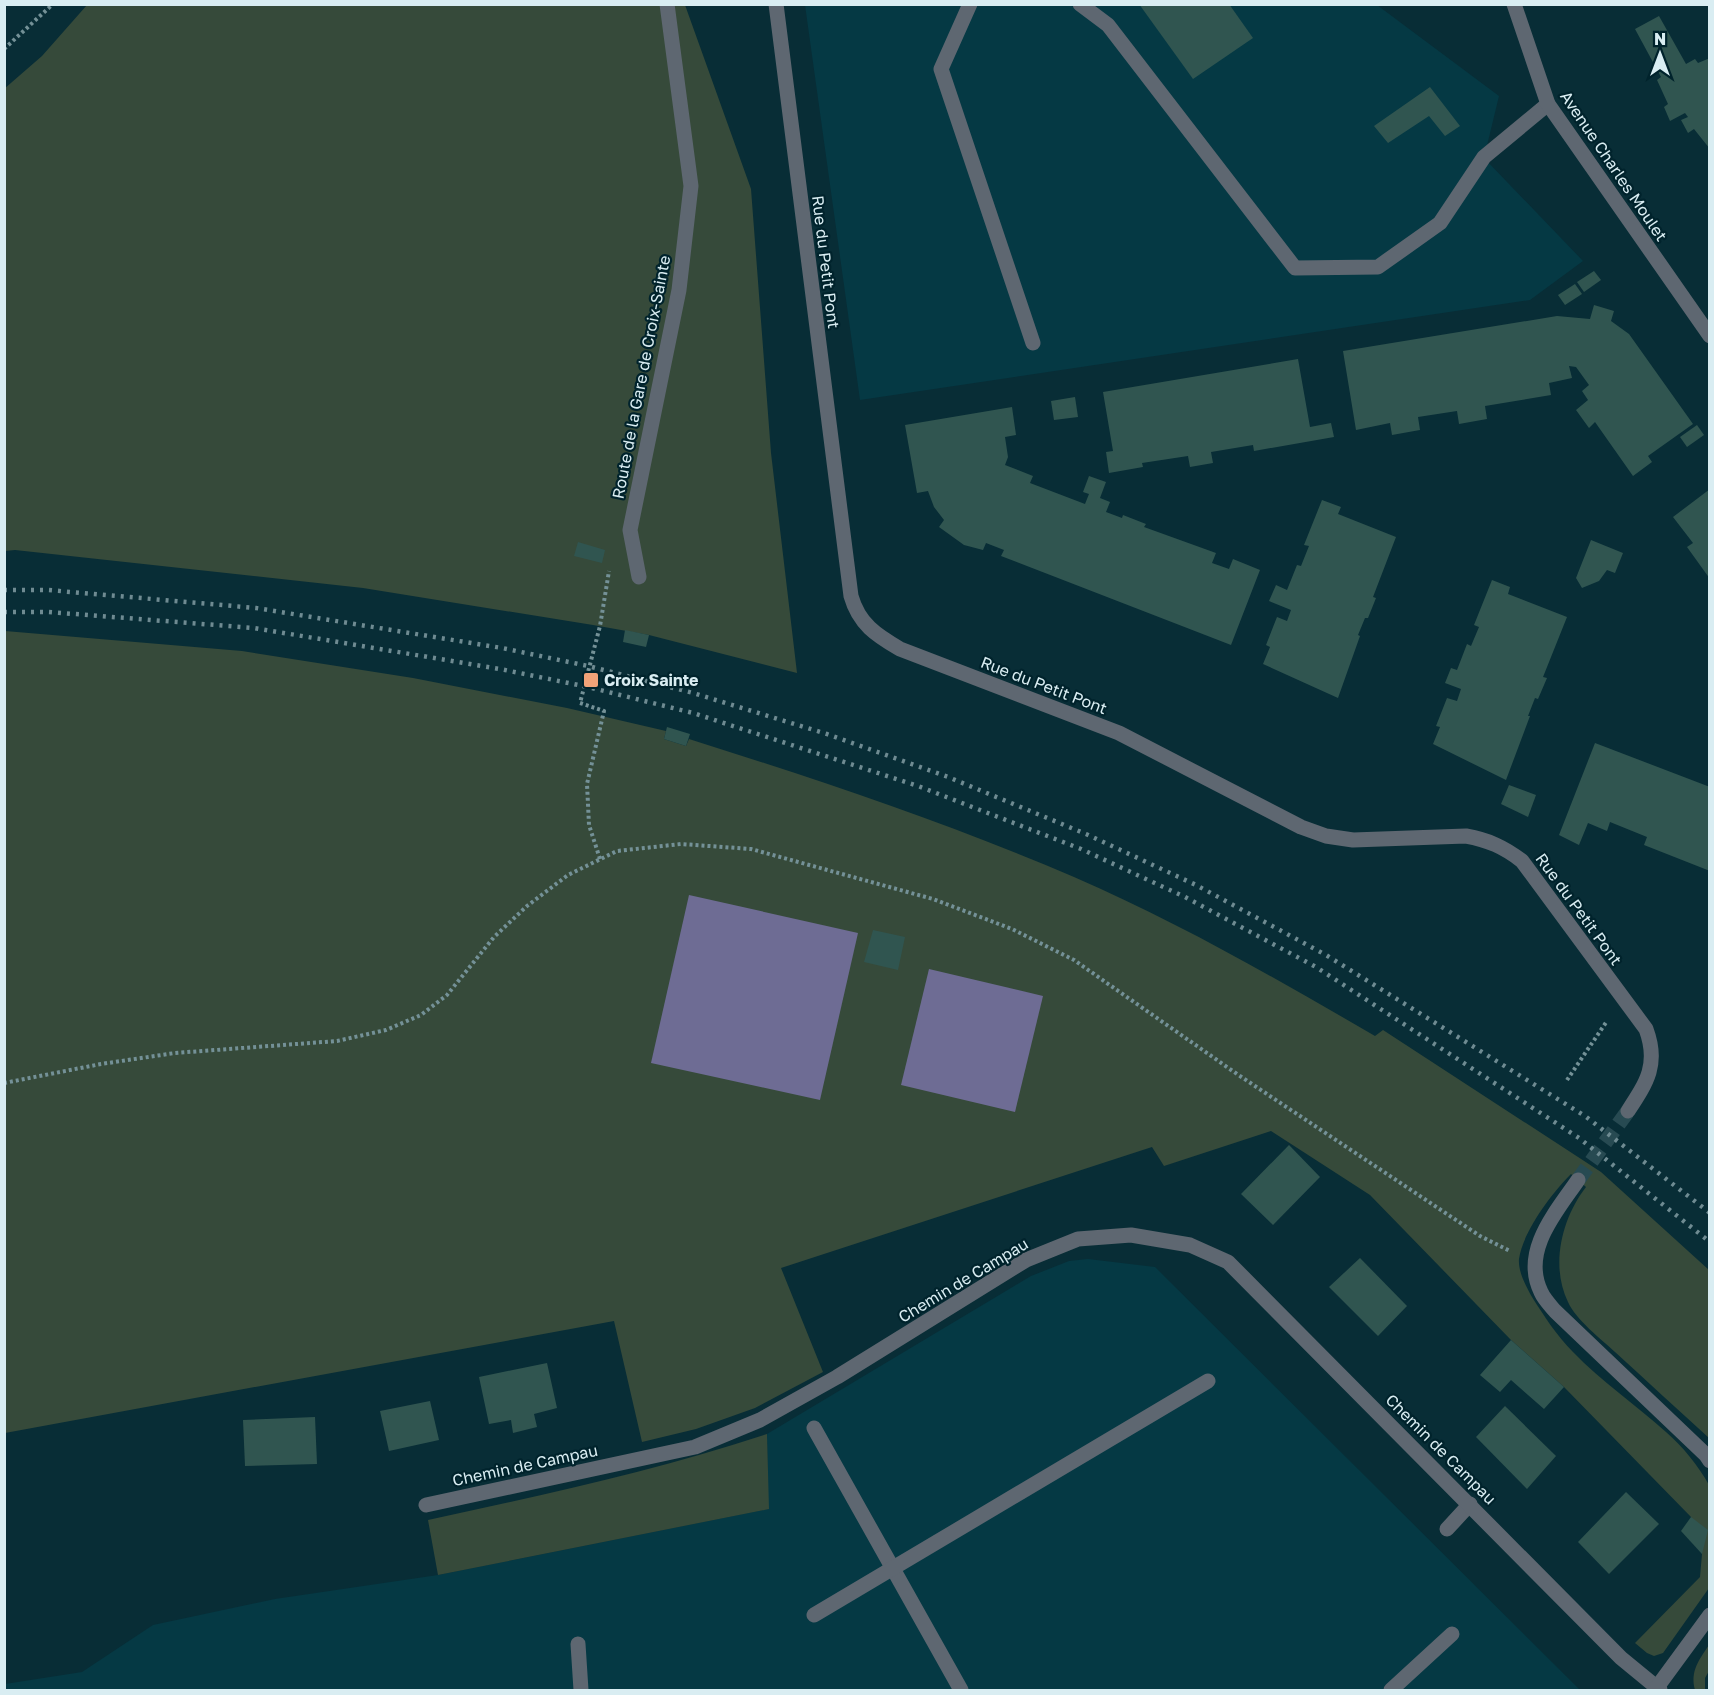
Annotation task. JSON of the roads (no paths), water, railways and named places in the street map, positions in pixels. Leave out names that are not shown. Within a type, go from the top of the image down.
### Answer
[{"type":"street","name":"Route de la Gare de Croix-Sainte","points":[[639,577],[630,530],[679,291],[691,186],[667,4]]},
{"type":"street","name":"Rue du Petit Pont","points":[[776,4],[851,596],[855,611],[868,628],[900,650],[1119,733],[1301,827],[1326,836],[1353,840],[1466,836],[1484,839],[1504,847],[1522,861],[1646,1029],[1652,1045],[1652,1066],[1646,1084],[1628,1111]]},
{"type":"street","points":[[970,4],[941,69],[1033,343]]},
{"type":"street","points":[[1080,4],[1108,25],[1295,268],[1378,267],[1440,223],[1484,158],[1548,104]]},
{"type":"street","name":"Avenue Charles Moulet","points":[[1514,4],[1548,104],[1710,336]]},
{"type":"street","points":[[1578,1180],[1546,1226],[1538,1248],[1535,1269],[1541,1292],[1555,1311],[1710,1461]]},
{"type":"street","name":"Chemin de Campau","points":[[426,1506],[694,1447],[760,1420],[828,1383],[1026,1260],[1078,1239],[1131,1235],[1190,1245],[1228,1262],[1621,1658],[1657,1690]]},
{"type":"street","points":[[814,1615],[1208,1381]]},
{"type":"street","points":[[814,1428],[961,1690]]},
{"type":"street","points":[[1447,1529],[1470,1504]]},
{"type":"street","points":[[1657,1690],[1710,1615]]},
{"type":"street","points":[[1391,1690],[1452,1634]]},
{"type":"street","points":[[578,1644],[581,1690]]},
{"type":"tunnel","points":[[1578,1180],[1628,1111]]},
{"type":"railway","points":[[4,590],[48,590],[256,608],[502,648],[588,666],[693,693],[827,734],[948,777],[1086,834],[1196,885],[1326,955],[1585,1116],[1710,1213]]},
{"type":"railway","points":[[4,612],[49,612],[254,628],[500,669],[588,687],[693,713],[918,786],[1081,849],[1185,897],[1316,967],[1579,1138],[1710,1242]]},
{"type":"place","name":"Croix Sainte","points":[[591,680]]}]
